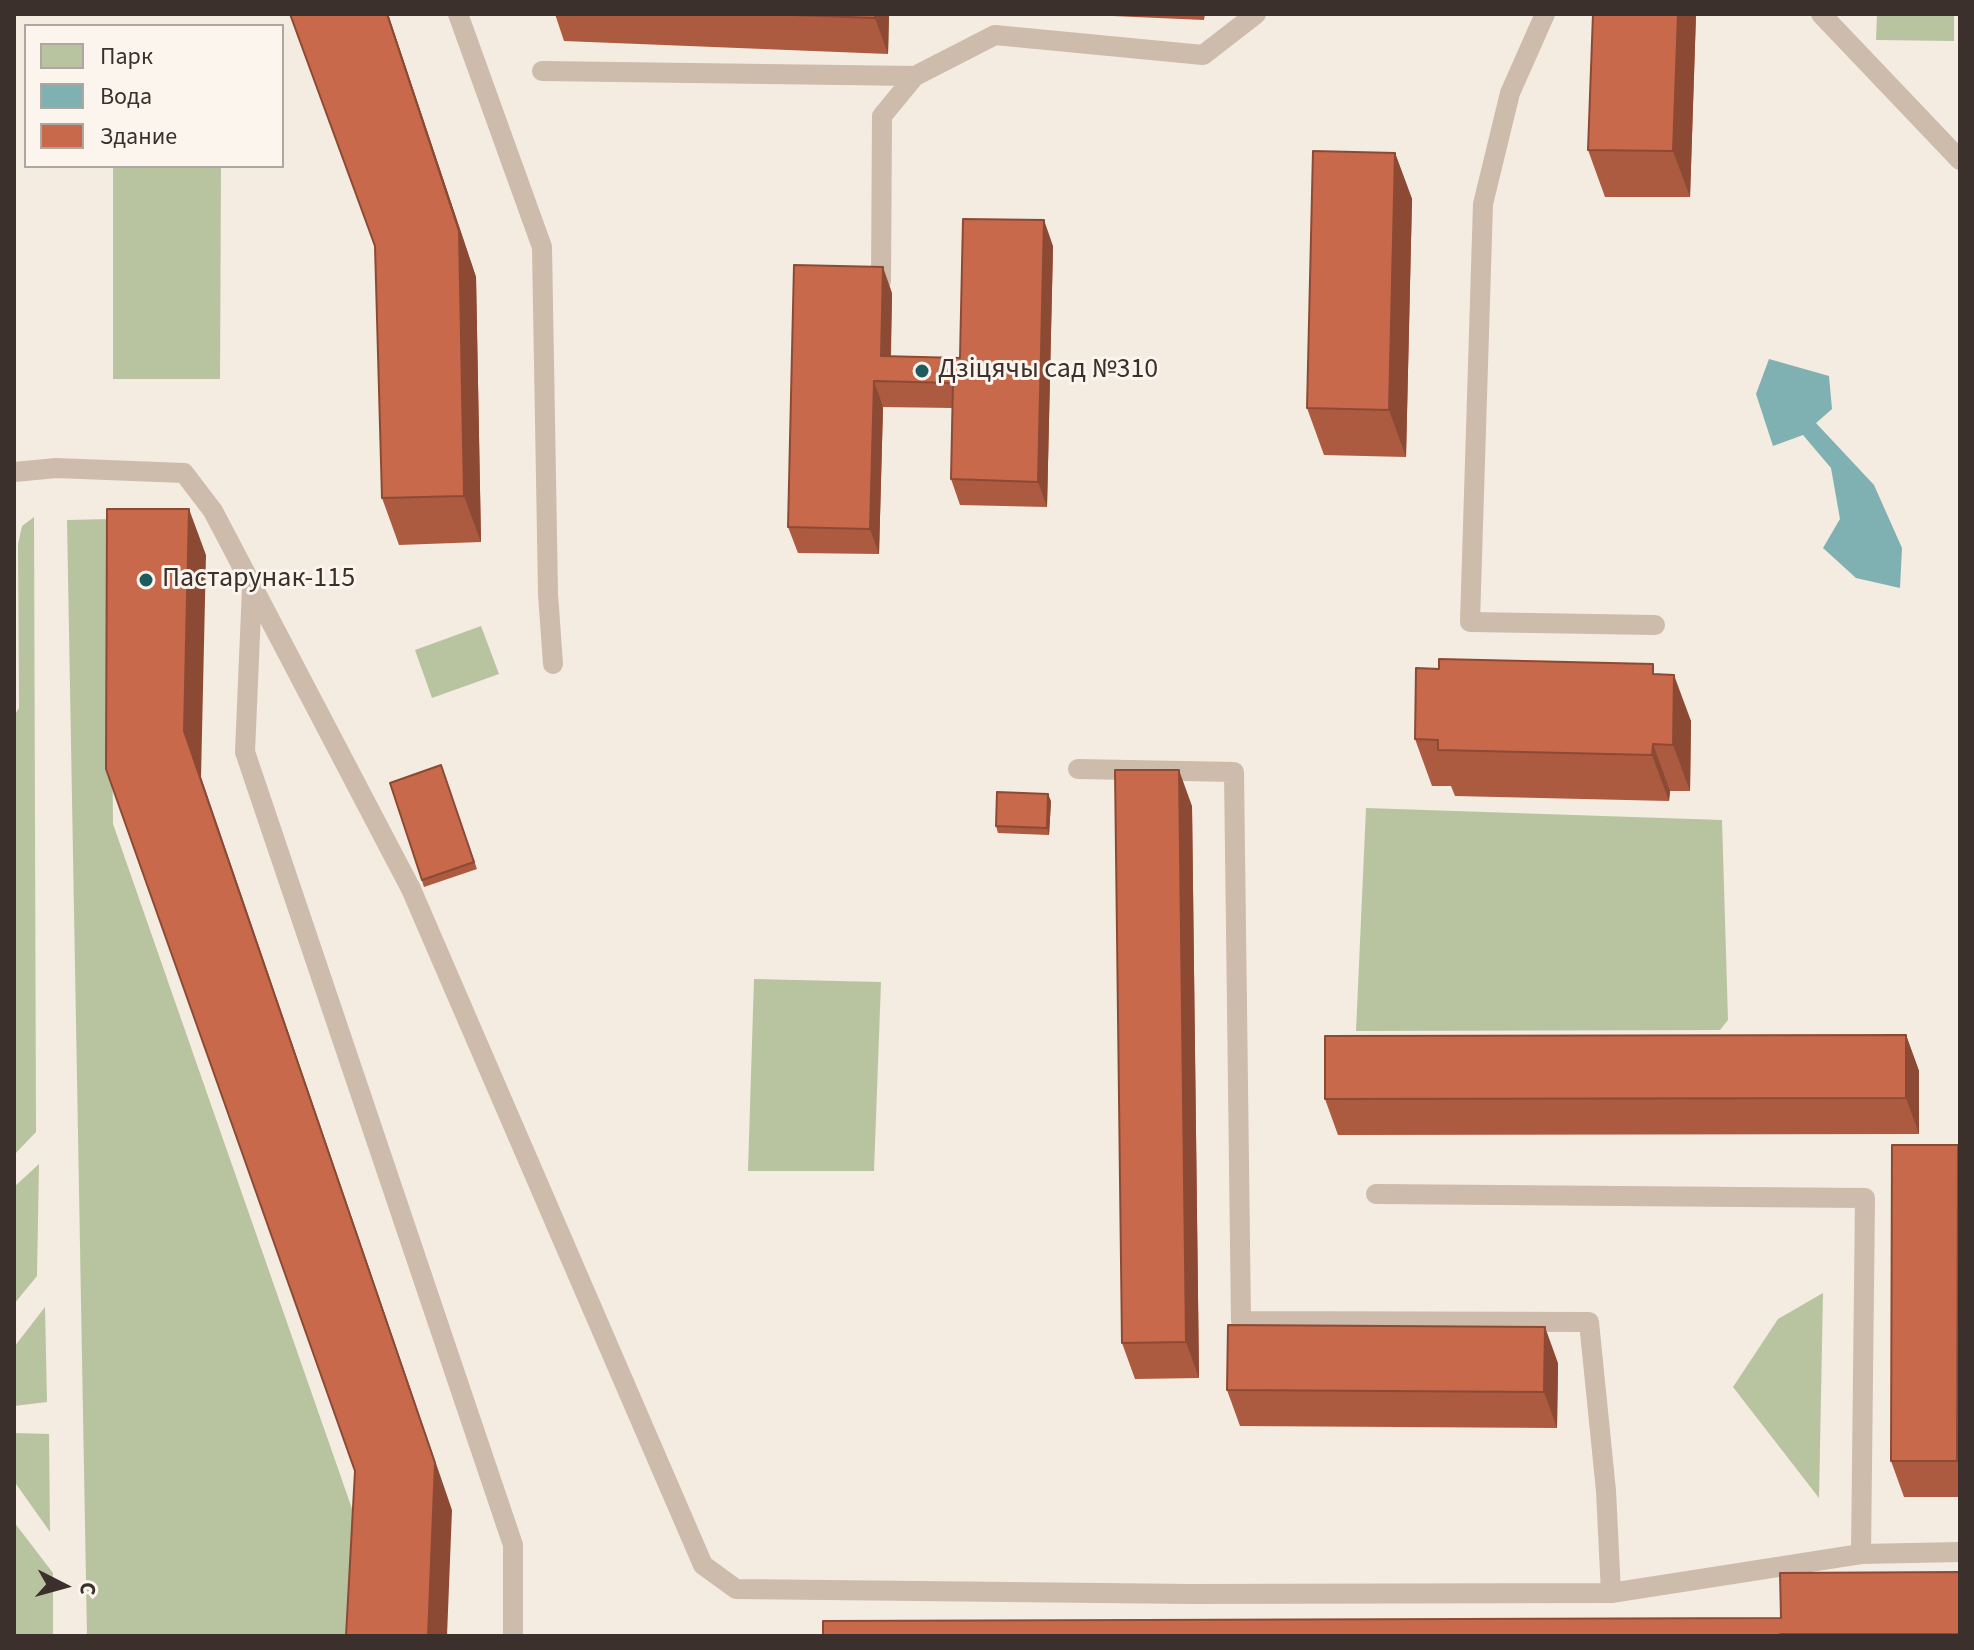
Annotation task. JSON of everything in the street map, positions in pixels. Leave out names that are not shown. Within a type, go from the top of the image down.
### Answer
[{"type":"lane","points":[[458,14],[542,247],[548,594],[553,664]]},
{"type":"lane","points":[[881,281],[882,116],[915,76],[995,35],[1203,55],[1256,14]]},
{"type":"lane","points":[[1545,14],[1510,93],[1483,204],[1470,622],[1655,625]]},
{"type":"lane","points":[[1821,14],[1960,160]]},
{"type":"lane","points":[[542,71],[915,76]]},
{"type":"lane","points":[[14,472],[56,468],[184,473],[213,511],[411,889],[703,1565],[736,1589],[1190,1594],[1611,1593],[1861,1554],[1960,1552]]},
{"type":"lane","points":[[252,586],[245,752],[513,1545],[513,1636]]},
{"type":"lane","points":[[1078,769],[1234,772],[1241,1321],[1589,1322],[1606,1491],[1611,1593]]},
{"type":"lane","points":[[1376,1194],[1865,1198],[1861,1554]]},
{"type":"green space","points":[[1877,14],[1954,14],[1954,41],[1876,40]]},
{"type":"green space","points":[[113,168],[221,168],[220,379],[113,379]]},
{"type":"green space","points":[[34,517],[36,1132],[14,1155],[14,716],[19,708],[18,544],[22,526]]},
{"type":"green space","points":[[110,519],[113,824],[357,1523],[351,1636],[87,1636],[67,520]]},
{"type":"green space","points":[[481,626],[499,674],[432,698],[415,650]]},
{"type":"green space","points":[[1366,808],[1722,820],[1728,1020],[1720,1030],[1356,1031]]},
{"type":"green space","points":[[754,979],[881,982],[874,1171],[748,1171]]},
{"type":"green space","points":[[39,1164],[37,1276],[14,1304],[14,1187]]},
{"type":"green space","points":[[1823,1293],[1819,1498],[1733,1387],[1778,1319]]},
{"type":"green space","points":[[45,1307],[47,1402],[14,1406],[14,1347]]},
{"type":"green space","points":[[14,1433],[49,1434],[50,1532],[14,1481]]},
{"type":"green space","points":[[14,1522],[53,1573],[53,1636],[14,1636]]},
{"type":"water","points":[[1769,359],[1829,376],[1832,409],[1816,423],[1874,485],[1902,548],[1900,588],[1856,578],[1823,548],[1840,519],[1831,468],[1803,435],[1773,446],[1756,394]]},
{"type":"building","points":[[290,14],[387,14],[459,231],[464,496],[382,498],[375,246]]},
{"type":"building","points":[[766,14],[875,14],[875,18]]},
{"type":"building","points":[[1593,14],[1678,14],[1673,151],[1588,150]]},
{"type":"building","points":[[1313,151],[1395,153],[1389,410],[1307,408]]},
{"type":"building","points":[[963,219],[1044,220],[1038,482],[951,479],[953,383],[874,381],[870,529],[788,527],[794,265],[883,267],[881,356],[960,358]]},
{"type":"building","points":[[107,509],[189,509],[184,731],[435,1463],[428,1636],[346,1636],[355,1471],[106,769]]},
{"type":"building","points":[[1439,659],[1653,664],[1653,674],[1674,675],[1673,745],[1653,744],[1652,755],[1438,750],[1438,740],[1415,739],[1416,668],[1439,669]]},
{"type":"building","points":[[441,765],[474,862],[422,880],[390,783]]},
{"type":"building","points":[[1115,770],[1179,770],[1186,1342],[1122,1343]]},
{"type":"building","points":[[997,792],[1048,794],[1047,828],[996,826]]},
{"type":"building","points":[[1906,1035],[1906,1098],[1325,1099],[1325,1036]]},
{"type":"building","points":[[1892,1145],[1958,1145],[1957,1461],[1891,1461]]},
{"type":"building","points":[[1228,1325],[1545,1327],[1544,1392],[1227,1390]]},
{"type":"building","points":[[1960,1572],[1960,1634],[823,1636],[823,1621],[1781,1618],[1780,1573]]},
{"type":"place","name":"Дзіцячы сад №310","points":[[922,371]]},
{"type":"place","name":"Пастарунак-115","points":[[146,580]]}]
